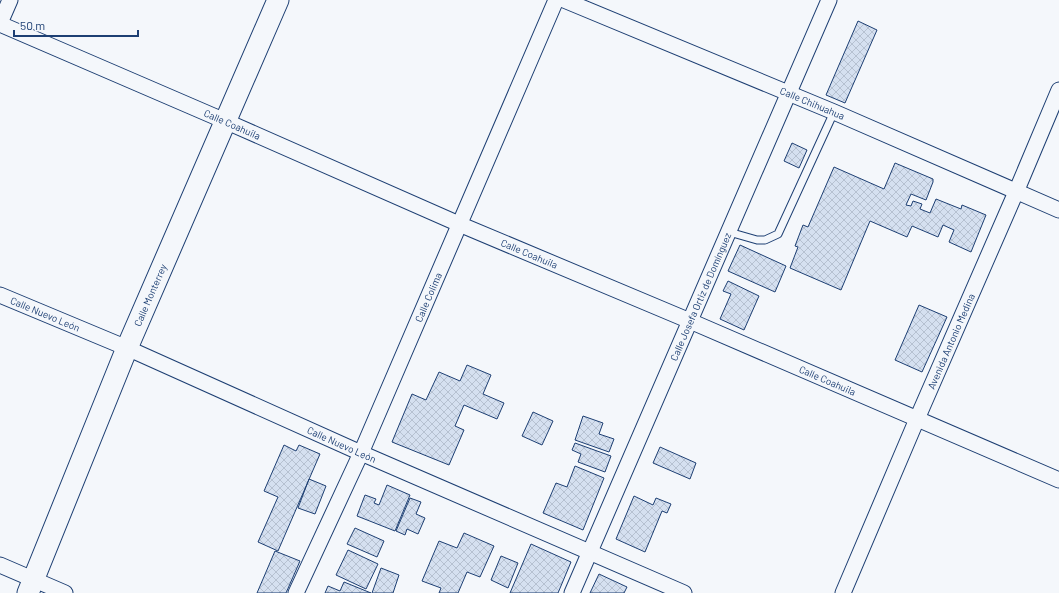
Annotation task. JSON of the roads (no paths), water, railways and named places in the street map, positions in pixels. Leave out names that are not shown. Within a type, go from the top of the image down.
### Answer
[{"type":"street","points":[[0,23],[10,0]]},
{"type":"street","name":"Calle Monterrey","points":[[30,586],[127,348],[278,0]]},
{"type":"street","name":"Calle Colima","points":[[296,593],[361,453],[556,0]]},
{"type":"street","name":"Calle Chihuahua","points":[[564,0],[834,112],[1059,210]]},
{"type":"street","name":"Calle Josefa Ortiz de Domínguez","points":[[572,593],[829,0]]},
{"type":"street","name":"Calle Coahuila","points":[[0,23],[459,224],[690,321],[1059,480]]},
{"type":"street","name":"Avenida Antonio Medina","points":[[843,593],[1059,90]]},
{"type":"street","name":"Calle Nuevo León","points":[[0,295],[127,348],[361,453],[684,593]]},
{"type":"street","points":[[0,565],[30,586],[65,593]]},
{"type":"lane","points":[[729,232],[757,240],[765,240],[778,234],[834,112]]}]
